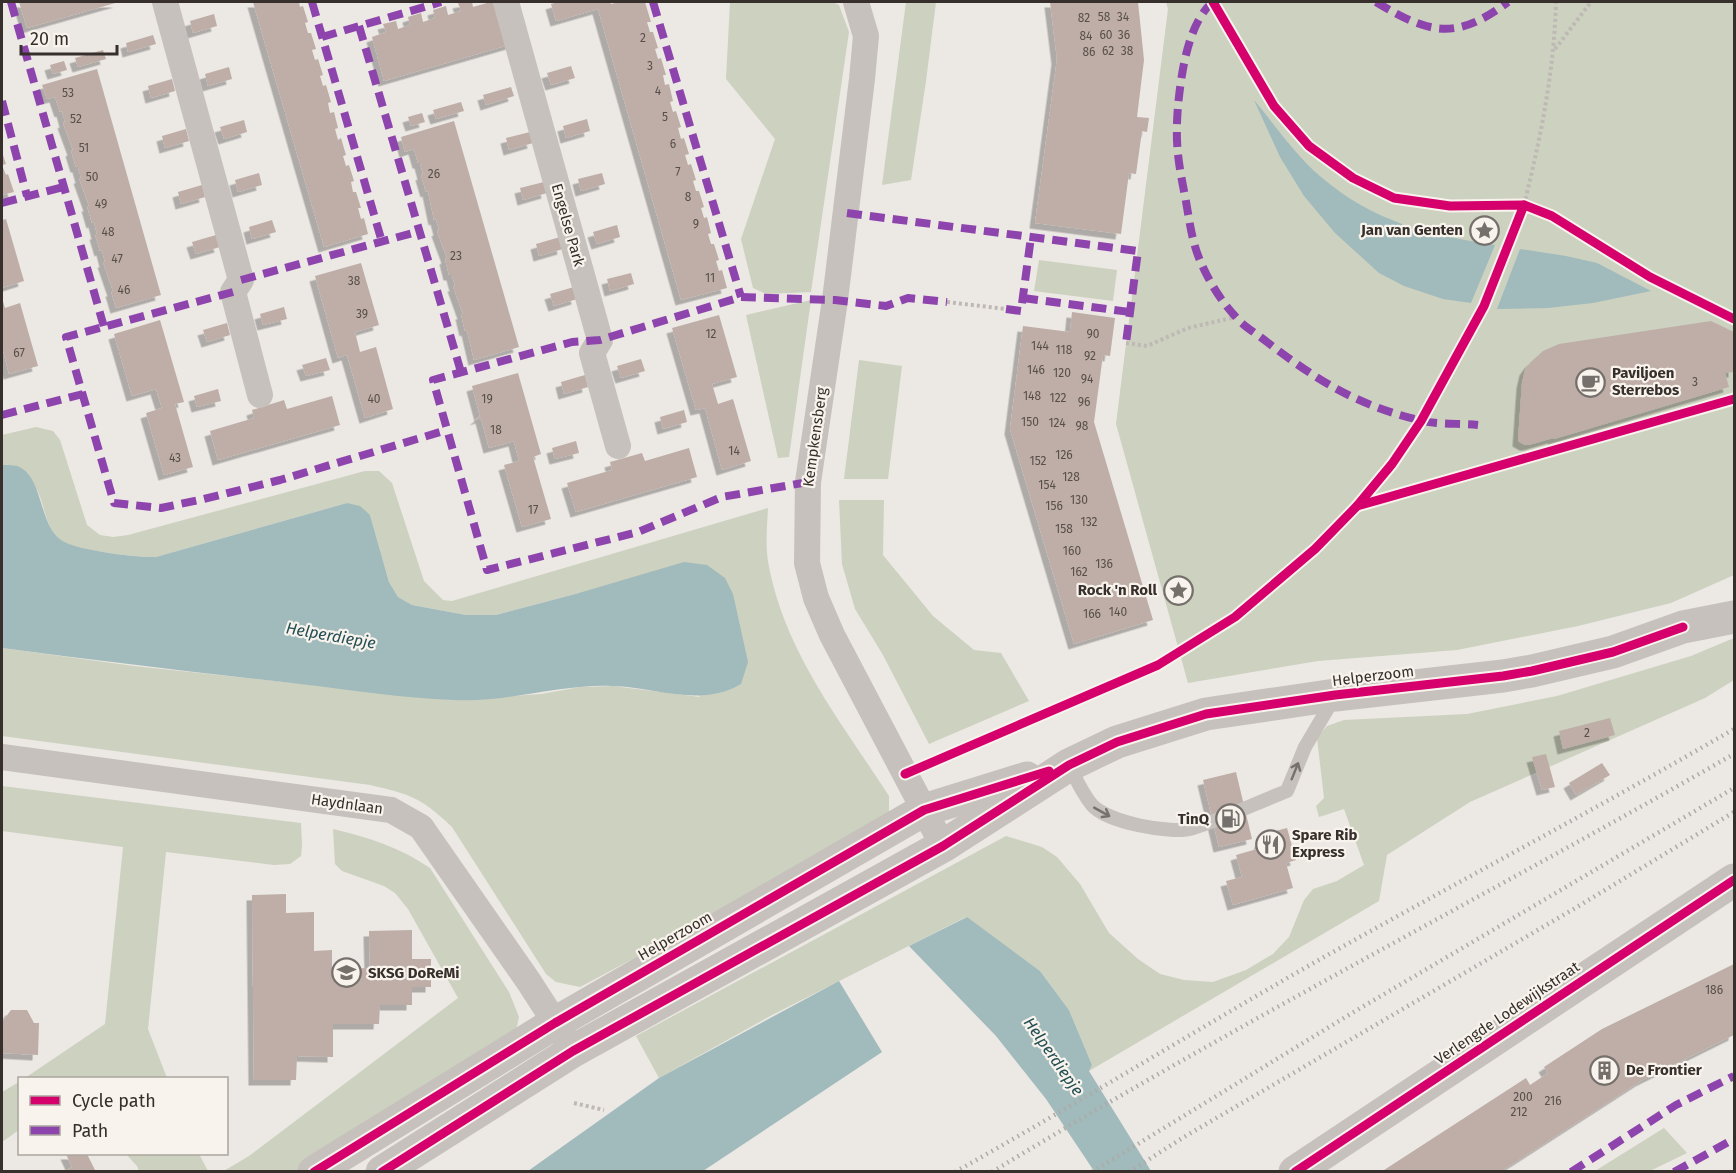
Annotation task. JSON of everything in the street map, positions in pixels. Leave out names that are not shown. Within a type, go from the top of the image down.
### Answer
[{"type":"street","points":[[165,2],[241,280],[233,292],[260,395]]},
{"type":"street","name":"Engelse Park","points":[[506,2],[600,340],[591,353],[618,446]]},
{"type":"street","name":"Kempkensberg","points":[[856,2],[866,36],[835,300],[808,482],[807,563],[816,598],[832,635],[943,846]]},
{"type":"street","name":"Helperzoom","points":[[382,1172],[573,1051],[943,846],[1069,765],[1117,742],[1206,714],[1335,695],[1532,671],[1613,652],[1683,627],[1734,617]]},
{"type":"street","name":"Haydnlaan","points":[[2,757],[391,810],[421,827],[529,981],[573,1051]]},
{"type":"street","name":"Helperzoom","points":[[315,1172],[555,1023],[924,810],[1069,765]]},
{"type":"street","name":"Verlengde Lodewijkstraat","points":[[1295,1172],[1734,879]]},
{"type":"lane","points":[[1069,765],[1093,807],[1109,816],[1155,829],[1190,829],[1287,791],[1305,747],[1335,695]]},
{"type":"path","points":[[1520,215],[1528,207],[1540,141],[1554,50],[1556,2]]},
{"type":"path","points":[[1554,50],[1591,2]]},
{"type":"path","points":[[1513,205],[1528,207]]},
{"type":"path","points":[[947,302],[1006,309]]},
{"type":"path","points":[[1126,343],[1147,346],[1188,328],[1236,317]]},
{"type":"path","points":[[574,1103],[604,1110]]},
{"type":"green space","points":[[730,2],[833,2],[839,5],[849,32],[811,292],[766,294],[753,288],[741,239],[775,139],[726,79]]},
{"type":"green space","points":[[906,2],[936,2],[926,81],[911,180],[882,185]]},
{"type":"green space","points":[[1166,2],[1734,2],[1734,575],[1671,603],[1578,626],[1457,650],[1318,661],[1188,683],[1116,424],[1168,9]]},
{"type":"green space","points":[[1039,260],[1117,270],[1113,301],[1034,291]]},
{"type":"green space","points":[[811,300],[789,457],[778,458],[746,315]]},
{"type":"green space","points":[[859,360],[902,366],[888,479],[844,479]]},
{"type":"green space","points":[[36,427],[53,431],[60,440],[87,525],[100,535],[113,537],[128,535],[365,471],[379,471],[392,483],[424,581],[443,600],[452,601],[768,508],[768,560],[777,599],[788,629],[818,687],[889,796],[889,814],[877,829],[580,987],[556,982],[546,974],[452,827],[432,809],[415,798],[370,785],[2,736],[2,648],[134,666],[456,700],[541,694],[580,687],[613,686],[700,697],[579,593],[496,615],[466,615],[412,605],[398,597],[389,582],[370,515],[347,503],[156,557],[106,553],[67,544],[54,534],[50,527],[38,491],[34,486],[20,474],[2,466],[2,435]]},
{"type":"green space","points":[[839,500],[884,500],[883,555],[933,616],[974,650],[1001,653],[1029,701],[929,744],[883,655],[855,609],[842,564]]},
{"type":"green space","points":[[1734,638],[1734,680],[1705,698],[1470,802],[1387,855],[1379,901],[1089,1071],[1092,1065],[1069,1010],[1040,971],[966,917],[772,1015],[659,1078],[636,1036],[1006,836],[1042,847],[1057,857],[1080,884],[1109,933],[1138,959],[1160,974],[1184,980],[1213,982],[1246,970],[1273,954],[1289,937],[1304,900],[1313,889],[1337,881],[1364,865],[1344,809],[1319,817],[1316,806],[1324,798],[1317,738],[1327,726],[1344,720],[1467,714],[1557,696],[1691,656]]},
{"type":"green space","points":[[2,786],[301,823],[302,845],[301,856],[290,864],[274,865],[166,852],[148,1029],[167,1077],[26,1077],[105,1024],[123,847],[2,831]]},
{"type":"green space","points":[[333,829],[384,844],[430,868],[509,992],[519,1017],[515,1035],[318,1171],[222,1172],[249,1156],[458,998],[408,909],[395,893],[384,886],[342,871],[335,864]]},
{"type":"green space","points":[[18,1083],[18,1131],[2,1142],[2,1092]]},
{"type":"green space","points":[[1664,1128],[1687,1153],[1650,1171],[1595,1171]]},
{"type":"green space","points":[[127,1155],[200,1155],[208,1171],[139,1171]]},
{"type":"water","points":[[1254,100],[1294,150],[1321,177],[1361,205],[1382,216],[1424,231],[1495,245],[1471,303],[1443,299],[1404,286],[1379,273],[1335,233],[1304,196],[1280,157]]},
{"type":"water","points":[[1520,249],[1597,263],[1651,291],[1593,303],[1548,308],[1497,309]]},
{"type":"water","name":"Helperdiepje","points":[[3,465],[17,466],[26,471],[37,490],[48,523],[61,540],[79,547],[121,555],[156,557],[347,503],[360,506],[370,515],[389,582],[398,597],[412,605],[466,615],[496,615],[684,562],[707,565],[725,578],[733,594],[748,662],[741,684],[710,695],[592,686],[494,699],[454,700],[377,694],[2,648]]},
{"type":"water","name":"Helperdiepje","points":[[967,917],[1040,971],[1069,1010],[1092,1065],[1089,1071],[1151,1171],[1094,1171],[1046,1099],[996,1036],[909,946]]},
{"type":"water","points":[[839,981],[882,1052],[703,1171],[528,1171],[659,1078]]},
{"type":"building","points":[[19,2],[119,2],[27,28]]},
{"type":"building","points":[[253,2],[299,2],[300,7],[303,6],[308,22],[305,23],[308,33],[311,33],[316,49],[312,50],[315,60],[318,59],[323,75],[320,76],[323,86],[326,85],[331,102],[328,103],[330,113],[334,112],[338,140],[341,138],[346,155],[343,156],[346,166],[349,165],[354,181],[351,182],[353,192],[356,192],[361,208],[358,208],[361,219],[364,218],[368,234],[324,247]]},
{"type":"building","points":[[472,2],[473,7],[486,2],[500,2],[512,44],[384,81],[372,37],[386,32],[383,24],[396,21],[398,29],[410,25],[408,17],[421,13],[423,22],[435,18],[433,10],[446,6],[448,15],[461,11],[458,3]]},
{"type":"building","points":[[610,2],[611,4],[645,2],[651,22],[647,22],[650,32],[653,32],[658,48],[655,49],[658,59],[661,58],[666,75],[663,75],[665,85],[669,84],[673,101],[670,102],[673,112],[676,111],[681,127],[678,128],[681,139],[684,138],[689,154],[685,155],[688,165],[691,164],[696,180],[693,181],[696,191],[699,191],[704,207],[701,208],[704,218],[707,217],[711,233],[708,234],[711,244],[714,244],[719,260],[716,261],[719,271],[722,270],[727,288],[681,300],[598,9],[556,21],[551,4]]},
{"type":"building","points":[[1050,2],[1138,2],[1144,60],[1137,117],[1149,118],[1147,132],[1142,131],[1136,174],[1129,173],[1121,234],[1035,223],[1057,59]]},
{"type":"building","points":[[214,14],[217,26],[193,33],[190,21]]},
{"type":"building","points":[[153,35],[156,44],[128,52],[126,43]]},
{"type":"building","points":[[103,50],[106,59],[78,67],[75,58]]},
{"type":"building","points":[[64,61],[67,70],[53,74],[50,65]]},
{"type":"building","points":[[571,66],[575,78],[551,85],[547,73]]},
{"type":"building","points":[[229,67],[232,79],[208,86],[205,74]]},
{"type":"building","points":[[97,69],[161,295],[116,308],[103,262],[105,262],[102,250],[100,251],[95,234],[97,234],[94,222],[92,223],[78,167],[76,167],[71,151],[73,150],[63,123],[65,122],[62,111],[60,112],[55,97],[47,99],[42,85]]},
{"type":"building","points":[[172,79],[175,91],[151,98],[148,86]]},
{"type":"building","points":[[511,87],[514,96],[486,105],[483,95]]},
{"type":"building","points":[[461,102],[464,111],[436,119],[433,110]]},
{"type":"building","points":[[422,113],[425,122],[411,126],[408,117]]},
{"type":"building","points":[[587,119],[590,131],[566,138],[563,126]]},
{"type":"building","points":[[244,120],[247,132],[224,139],[220,127]]},
{"type":"building","points":[[454,121],[519,347],[474,360],[452,275],[449,275],[445,259],[447,258],[437,231],[439,230],[436,219],[434,220],[428,191],[426,192],[421,175],[423,174],[420,163],[418,163],[414,149],[405,152],[401,137]]},
{"type":"building","points":[[186,129],[189,141],[165,148],[162,136]]},
{"type":"building","points":[[530,132],[533,143],[509,150],[506,138]]},
{"type":"building","points":[[2,152],[6,164],[2,165]]},
{"type":"building","points":[[2,165],[6,175],[8,174],[14,192],[2,195]]},
{"type":"building","points":[[259,173],[262,185],[238,192],[235,180]]},
{"type":"building","points":[[602,173],[605,184],[581,191],[578,179]]},
{"type":"building","points":[[544,182],[547,193],[523,200],[520,188]]},
{"type":"building","points":[[202,185],[205,197],[181,204],[178,192]]},
{"type":"building","points":[[6,219],[24,281],[2,288],[2,220]]},
{"type":"building","points":[[272,220],[276,232],[252,239],[249,227]]},
{"type":"building","points":[[617,225],[620,237],[597,244],[593,232]]},
{"type":"building","points":[[216,235],[220,247],[196,254],[192,242]]},
{"type":"building","points":[[560,237],[563,249],[539,256],[536,244]]},
{"type":"building","points":[[361,263],[379,325],[355,332],[360,352],[376,347],[393,409],[365,418],[347,355],[338,358],[315,276]]},
{"type":"building","points":[[631,273],[634,284],[610,291],[607,279]]},
{"type":"building","points":[[574,287],[577,299],[554,306],[550,294]]},
{"type":"building","points":[[2,298],[5,308],[20,303],[38,366],[9,374],[2,346]]},
{"type":"building","points":[[284,307],[287,319],[263,325],[260,314]]},
{"type":"building","points":[[1072,312],[1115,318],[1110,356],[1103,355],[1094,422],[1153,620],[1074,644],[1010,429],[1023,326],[1070,332]]},
{"type":"building","points":[[719,315],[737,377],[712,384],[718,404],[733,399],[751,461],[722,470],[705,408],[696,410],[672,328]]},
{"type":"building","points":[[160,320],[184,402],[175,404],[193,467],[164,475],[146,413],[162,408],[156,389],[132,396],[114,334]]},
{"type":"building","points":[[1711,321],[1734,332],[1734,372],[1725,373],[1729,387],[1554,439],[1529,445],[1518,441],[1525,370],[1543,351],[1559,344]]},
{"type":"building","points":[[227,323],[230,335],[207,342],[203,330]]},
{"type":"building","points":[[326,358],[330,370],[306,376],[302,365]]},
{"type":"building","points":[[641,359],[645,371],[621,378],[617,366]]},
{"type":"building","points":[[518,373],[541,454],[533,457],[551,519],[522,527],[504,465],[519,461],[514,441],[489,448],[481,418],[475,420],[480,416],[472,386]]},
{"type":"building","points":[[585,375],[588,387],[564,394],[561,382]]},
{"type":"building","points":[[218,389],[221,401],[197,407],[194,396]]},
{"type":"building","points":[[332,396],[340,425],[218,460],[210,431],[254,418],[252,410],[284,400],[287,409]]},
{"type":"building","points":[[684,410],[687,422],[663,429],[660,417]]},
{"type":"building","points":[[576,441],[579,453],[555,459],[552,448]]},
{"type":"building","points":[[689,448],[697,477],[576,512],[567,483],[612,470],[610,462],[642,453],[645,461]]},
{"type":"building","points":[[1610,718],[1615,735],[1563,749],[1559,731]]},
{"type":"building","points":[[1546,754],[1555,787],[1542,790],[1532,757]]},
{"type":"building","points":[[1602,763],[1610,775],[1576,795],[1569,783]]},
{"type":"building","points":[[1236,772],[1252,839],[1219,847],[1203,780]]},
{"type":"building","points":[[1287,828],[1296,860],[1286,863],[1293,888],[1233,905],[1226,881],[1242,877],[1236,855],[1257,849],[1264,834]]},
{"type":"building","points":[[286,894],[286,913],[314,912],[314,951],[332,950],[332,969],[370,968],[369,931],[412,930],[412,959],[431,959],[431,987],[412,987],[412,1005],[380,1005],[379,1024],[333,1024],[333,1057],[297,1056],[296,1080],[254,1080],[252,895]]},
{"type":"building","name":"De Frontier","points":[[1734,964],[1734,1035],[1641,1081],[1500,1172],[1381,1172],[1526,1078],[1530,1085],[1548,1073],[1544,1067],[1602,1029]]},
{"type":"building","points":[[11,1010],[27,1010],[34,1023],[39,1023],[38,1055],[2,1053],[2,1022]]},
{"type":"building","points":[[66,1155],[88,1155],[96,1172],[64,1172],[72,1167]]},
{"type":"railway","points":[[955,1172],[1308,966],[1734,729]]},
{"type":"railway","points":[[992,1172],[1176,1064],[1734,754]]},
{"type":"railway","points":[[1092,1172],[1352,1013],[1734,788]]},
{"type":"railway","points":[[1129,1172],[1184,1137],[1572,910],[1734,812]]},
{"type":"marked path","points":[[11,2],[104,327]]},
{"type":"marked path","points":[[312,2],[382,242]]},
{"type":"marked path","points":[[322,37],[441,2]]},
{"type":"marked path","points":[[653,2],[741,297]]},
{"type":"marked path","points":[[1213,2],[1197,22],[1187,50],[1179,93],[1177,142],[1192,235],[1199,258],[1214,288],[1229,310],[1246,327],[1302,368],[1338,390],[1376,407],[1426,422],[1478,425]]},
{"type":"marked path","points":[[1376,2],[1412,21],[1442,29],[1457,28],[1473,23],[1490,15],[1508,2]]},
{"type":"marked path","points":[[359,26],[461,372]]},
{"type":"marked path","points":[[2,101],[27,196]]},
{"type":"marked path","points":[[2,203],[63,187]]},
{"type":"marked path","points":[[847,213],[1138,251],[1126,343]]},
{"type":"marked path","points":[[241,280],[420,231]]},
{"type":"marked path","points":[[1006,309],[1021,311],[1031,237]]},
{"type":"marked path","points":[[233,292],[66,337],[114,503],[161,508],[204,499],[280,480],[447,430]]},
{"type":"marked path","points":[[808,482],[722,497],[638,532],[487,570],[433,380],[572,342],[600,340],[741,297],[835,300],[886,306],[908,298],[947,302]]},
{"type":"marked path","points":[[1023,298],[1130,312]]},
{"type":"marked path","points":[[2,415],[83,394]]},
{"type":"marked path","points":[[1571,1172],[1676,1105],[1734,1076]]},
{"type":"marked path","points":[[1674,1172],[1734,1139]]},
{"type":"cycle path","points":[[905,774],[1158,665],[1235,617],[1315,549],[1357,506],[1392,464],[1421,421],[1484,306],[1524,205],[1450,206],[1394,198],[1353,178],[1309,146],[1274,106],[1213,2]]},
{"type":"cycle path","points":[[1524,205],[1552,216],[1650,277],[1734,319]]},
{"type":"cycle path","points":[[1357,506],[1734,399]]},
{"type":"cycle path","points":[[382,1172],[573,1051],[943,846],[1069,765],[1117,742],[1206,714],[1335,695],[1532,671],[1613,652],[1683,627]]},
{"type":"cycle path","points":[[314,1172],[555,1023],[924,810],[1049,771]]},
{"type":"cycle path","points":[[1295,1172],[1734,880]]},
{"type":"place","name":"Jan van Genten","points":[[1484,230]]},
{"type":"place","name":"Paviljoen Sterrebos","points":[[1591,382]]},
{"type":"place","name":"Rock 'n Roll","points":[[1178,590]]},
{"type":"place","name":"TinQ","points":[[1230,819]]},
{"type":"place","name":"Spare Rib Express","points":[[1271,844]]},
{"type":"place","name":"SKSG DoReMi","points":[[347,973]]},
{"type":"place","name":"De Frontier","points":[[1605,1070]]}]
